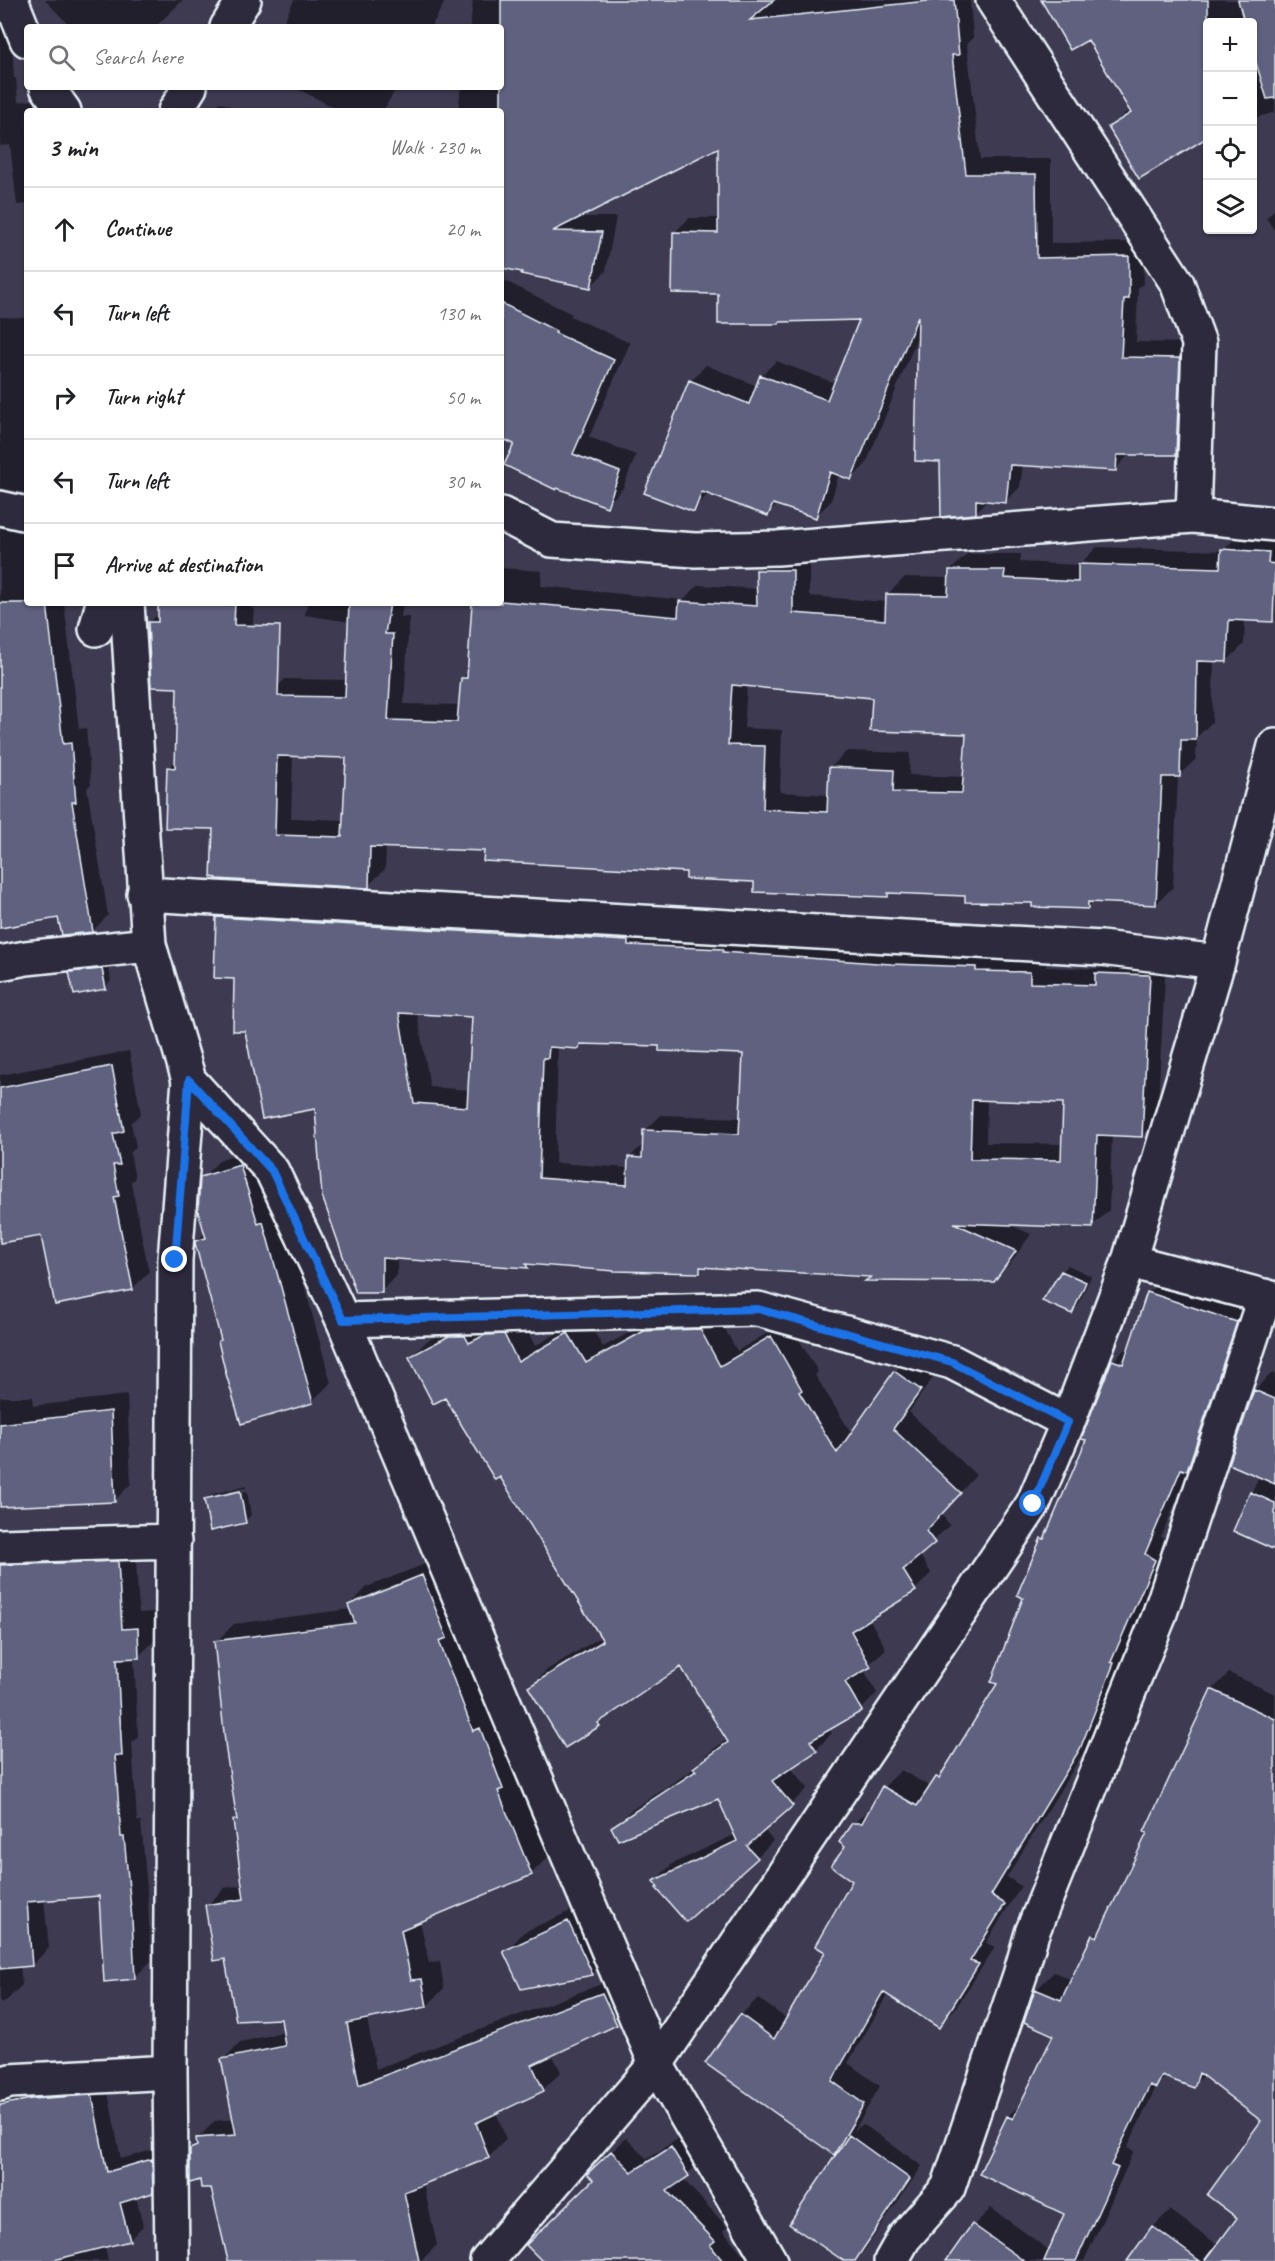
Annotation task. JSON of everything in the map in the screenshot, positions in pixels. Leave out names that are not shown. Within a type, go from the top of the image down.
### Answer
[{"type":"street","points":[[11,0],[24,32]]},
{"type":"street","points":[[229,24],[244,0]]},
{"type":"street","points":[[993,0],[1177,283],[1199,343],[1193,516]]},
{"type":"street","points":[[49,90],[62,108]]},
{"type":"street","points":[[177,108],[188,90]]},
{"type":"street","points":[[0,508],[24,513]]},
{"type":"street","points":[[504,516],[552,540],[695,550],[777,548],[1193,516],[1275,524]]},
{"type":"street","points":[[127,606],[148,945],[189,1080],[175,1260],[170,2072],[172,2261]]},
{"type":"street","points":[[487,2261],[656,2064],[1033,1504],[1068,1422],[1129,1262],[1218,962],[1275,746]]},
{"type":"street","points":[[144,894],[1101,948],[1218,962]]},
{"type":"street","points":[[0,963],[26,958],[148,945]]},
{"type":"street","points":[[189,1080],[272,1171],[343,1320],[656,2064],[770,2261]]},
{"type":"street","points":[[891,2261],[904,2238],[948,2188],[1032,1933],[1099,1771],[1158,1619],[1270,1298],[1129,1262]]},
{"type":"street","points":[[343,1320],[758,1309],[952,1362],[1068,1422]]},
{"type":"street","points":[[0,1546],[174,1541]]},
{"type":"street","points":[[0,2084],[10,2081],[170,2072]]},
{"type":"building","points":[[501,0],[774,0],[750,20],[954,0],[959,55],[952,55],[966,174],[1036,174],[1037,258],[1129,256],[1129,299],[1124,299],[1121,357],[1180,358],[1176,455],[1117,455],[1116,471],[1010,465],[1006,503],[976,500],[976,514],[941,517],[940,462],[915,461],[918,316],[851,480],[830,472],[816,518],[773,504],[768,516],[702,492],[694,512],[644,493],[689,380],[749,404],[760,375],[827,400],[859,320],[718,324],[718,294],[672,293],[673,232],[718,233],[718,148],[553,231],[602,232],[591,288],[504,269],[504,108],[501,108],[501,90],[504,90],[504,24],[501,24]]},
{"type":"building","points":[[1041,0],[1208,0],[1208,18],[1203,18],[1203,140],[1139,179],[1108,127],[1131,113],[1088,40],[1070,50]]},
{"type":"building","points":[[1238,0],[1275,0],[1275,98],[1267,99],[1257,66],[1257,18],[1243,18]]},
{"type":"building","points":[[504,305],[556,331],[555,333],[614,360],[573,454],[620,472],[607,507],[557,488],[556,490],[504,465],[514,444],[504,439]]},
{"type":"building","points":[[1221,549],[1269,552],[1268,563],[1275,564],[1273,622],[1229,620],[1227,662],[1197,661],[1196,740],[1181,740],[1180,777],[1162,777],[1156,905],[1088,902],[1088,909],[1032,907],[1032,903],[965,902],[965,896],[888,893],[888,897],[754,892],[754,882],[686,879],[686,872],[483,861],[484,851],[370,847],[369,888],[217,879],[211,877],[213,829],[165,828],[167,767],[175,768],[177,688],[151,687],[148,622],[158,622],[158,606],[235,606],[234,625],[280,626],[278,696],[345,697],[349,606],[390,606],[385,634],[393,634],[388,720],[457,722],[461,678],[467,678],[472,606],[504,606],[504,601],[678,617],[679,601],[757,606],[756,570],[793,570],[793,613],[885,620],[886,594],[948,595],[949,570],[1005,570],[1004,578],[1078,582],[1078,564],[1220,568]],"holes":[[[732,685],[872,698],[870,731],[966,734],[962,793],[893,792],[894,770],[829,767],[827,812],[763,809],[765,746],[728,745]],[[277,756],[346,758],[342,837],[275,835]]]},
{"type":"building","points":[[0,603],[24,603],[24,606],[47,606],[63,744],[71,743],[76,802],[72,802],[93,932],[62,935],[58,918],[0,928]]},
{"type":"building","points":[[216,917],[628,941],[628,945],[723,949],[723,952],[891,964],[976,967],[976,971],[1030,972],[1030,983],[1095,985],[1095,973],[1150,975],[1142,1137],[1097,1135],[1093,1228],[954,1223],[1016,1251],[994,1282],[865,1281],[871,1277],[700,1267],[700,1273],[615,1271],[526,1264],[528,1268],[382,1258],[382,1293],[356,1293],[322,1196],[315,1109],[262,1119],[245,1031],[233,1031],[234,979],[214,978]],"holes":[[[399,1013],[472,1017],[467,1107],[414,1103]],[[580,1044],[659,1046],[659,1051],[743,1054],[739,1134],[643,1130],[642,1158],[628,1157],[627,1185],[539,1178],[543,1058],[548,1058],[549,1047],[579,1049]],[[972,1100],[1063,1103],[1061,1160],[970,1159]]]},
{"type":"building","points":[[102,969],[106,989],[74,995],[69,972]]},
{"type":"building","points":[[112,1066],[124,1131],[113,1134],[120,1165],[113,1165],[119,1196],[114,1197],[133,1290],[55,1305],[41,1236],[0,1243],[0,1088]]},
{"type":"building","points":[[240,1165],[258,1224],[263,1222],[313,1403],[241,1424],[226,1374],[218,1341],[221,1340],[195,1243],[195,1241],[206,1238],[198,1211],[200,1177]]},
{"type":"building","points":[[1061,1271],[1086,1282],[1072,1314],[1042,1301]]},
{"type":"building","points":[[1147,1292],[1237,1322],[1187,1471],[1181,1469],[1145,1554],[1155,1560],[1111,1662],[1114,1663],[1080,1749],[991,1895],[1005,1904],[970,1961],[979,1964],[939,2028],[883,1992],[832,2081],[864,2104],[834,2155],[705,2063],[740,2014],[774,2039],[825,1952],[815,1946],[852,1881],[831,1866],[845,1847],[839,1842],[852,1823],[862,1823],[882,1786],[917,1806],[936,1777],[939,1778],[997,1684],[991,1682],[1023,1598],[1017,1595],[1041,1538],[1044,1539],[1086,1440],[1081,1439],[1112,1360],[1123,1364]]},
{"type":"building","points":[[700,1329],[720,1366],[771,1336],[802,1390],[799,1392],[837,1453],[894,1371],[921,1390],[893,1429],[961,1493],[926,1531],[935,1543],[903,1570],[916,1591],[851,1631],[871,1667],[845,1682],[862,1711],[810,1741],[817,1751],[772,1781],[793,1806],[747,1846],[758,1858],[686,1922],[656,1888],[658,1887],[653,1881],[737,1841],[718,1799],[618,1840],[611,1827],[696,1771],[693,1768],[728,1742],[681,1667],[598,1723],[600,1726],[565,1748],[528,1687],[603,1641],[500,1477],[495,1480],[445,1398],[433,1404],[409,1357],[449,1336],[465,1336],[469,1343],[485,1335],[504,1334],[518,1362],[568,1333],[586,1363],[644,1331]]},
{"type":"building","points":[[1254,1390],[1275,1399],[1275,1484],[1229,1464]]},
{"type":"building","points":[[111,1411],[115,1502],[0,1507],[0,1424]]},
{"type":"building","points":[[240,1491],[246,1523],[210,1531],[204,1499]]},
{"type":"building","points":[[1250,1492],[1275,1503],[1275,1550],[1233,1531]]},
{"type":"building","points":[[118,1561],[122,1629],[138,1628],[139,1658],[117,1659],[122,1756],[115,1755],[121,1837],[124,1837],[132,1919],[135,1979],[104,1982],[99,1896],[27,1902],[32,1966],[0,1969],[0,1565]]},
{"type":"building","points":[[422,1575],[447,1638],[439,1641],[473,1731],[480,1728],[503,1789],[498,1791],[532,1875],[401,1930],[411,1980],[422,1979],[427,2007],[347,2023],[359,2085],[602,1993],[617,2025],[532,2065],[544,2091],[476,2123],[489,2158],[404,2192],[419,2261],[228,2261],[211,2188],[201,2188],[200,2180],[190,2183],[190,2149],[197,2146],[196,2138],[236,2135],[221,2059],[285,2046],[281,2019],[236,2021],[225,1959],[214,1961],[205,1905],[244,1899],[233,1820],[237,1820],[226,1751],[214,1641],[355,1623],[348,1605]]},
{"type":"building","points":[[1211,1689],[1275,1719],[1275,2261],[1205,2261],[1237,2218],[1207,2195],[1261,2121],[1199,2073],[1194,2088],[1162,2076],[1156,2088],[1150,2085],[1111,2165],[1118,2168],[1076,2261],[1044,2261],[1064,2214],[979,2174],[1007,2116],[1013,2119],[1053,2035],[1024,2022],[1035,1989],[1061,2000],[1092,1935],[1097,1937],[1147,1833],[1144,1832]]},
{"type":"building","points":[[568,1921],[593,1975],[521,1989],[503,1951]]},
{"type":"building","points":[[92,2095],[107,2172],[152,2159],[153,2193],[120,2203],[130,2241],[50,2261],[0,2261],[0,2105],[31,2099]]},
{"type":"building","points":[[849,2135],[910,2179],[855,2261],[844,2261],[789,2224]]},
{"type":"building","points":[[671,2147],[689,2176],[667,2191],[715,2241],[710,2245],[723,2261],[542,2261],[526,2245],[593,2180],[587,2174],[611,2151],[632,2172]]},
{"type":"building","points":[[972,2224],[1024,2261],[946,2261]]},
{"type":"building","points":[[1152,2226],[1200,2261],[1127,2261]]},
{"type":"route","points":[[175,1260],[189,1080],[272,1171],[343,1320],[758,1309],[952,1362],[1068,1422],[1033,1504]]}]
